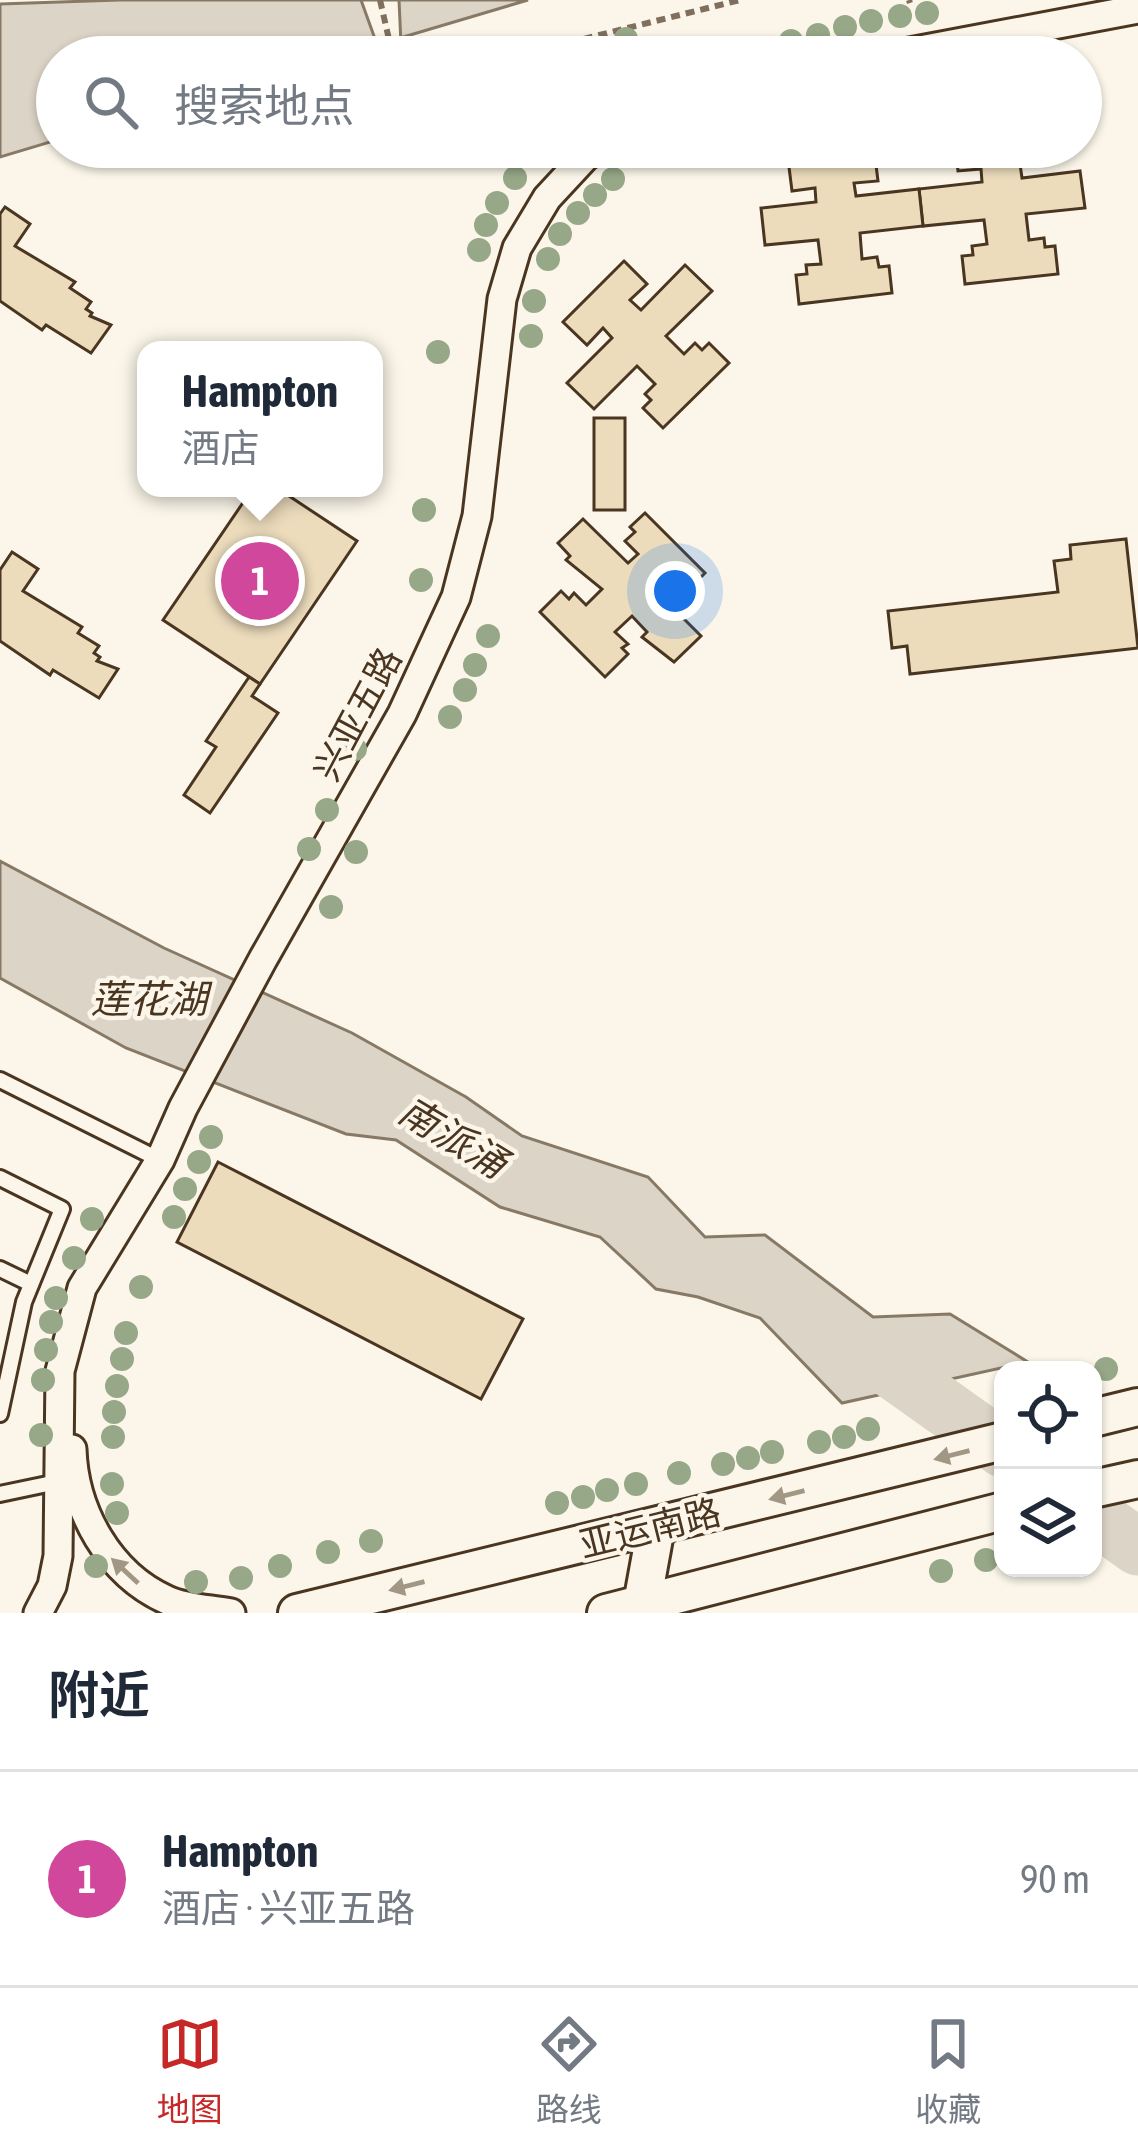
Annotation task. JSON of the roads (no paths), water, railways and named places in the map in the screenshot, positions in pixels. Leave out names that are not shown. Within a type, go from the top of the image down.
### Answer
[{"type":"street","points":[[995,36],[1138,9]]},
{"type":"street","name":"兴亚五路","points":[[38,1613],[52,1586],[58,1556],[60,1372],[82,1288],[160,1160],[262,959],[402,714],[456,597],[477,516],[502,299],[517,248],[547,197],[575,168]]},
{"type":"street","name":"兴亚五路","points":[[82,1288],[71,1416],[73,1473],[89,1521],[112,1560],[137,1583],[170,1602],[231,1613]]},
{"type":"street","points":[[1102,1416],[1138,1407]]},
{"type":"street","name":"亚运南路","points":[[297,1613],[994,1444]]},
{"type":"street","points":[[1102,1487],[1138,1478]]},
{"type":"street","name":"亚运南路","points":[[624,1609],[994,1512]]},
{"type":"street","points":[[624,1609],[656,1527]]},
{"type":"lane","points":[[0,1080],[160,1160]]},
{"type":"lane","points":[[0,1178],[62,1209],[31,1284],[5,1367],[0,1414]]},
{"type":"lane","points":[[0,1268],[31,1284]]},
{"type":"lane","points":[[0,1495],[57,1482]]},
{"type":"water","points":[[528,0],[407,36],[36,36],[36,146],[0,157],[0,4]]},
{"type":"water","name":"莲花湖","points":[[0,861],[164,948],[352,1033],[466,1097],[522,1136],[648,1177],[705,1237],[765,1235],[873,1317],[950,1314],[1026,1361],[994,1361],[994,1369],[842,1403],[760,1318],[656,1289],[600,1237],[500,1207],[396,1140],[346,1134],[126,1048],[0,978]]},
{"type":"waterway","name":"南派涌","points":[[851,1341],[994,1443]]},
{"type":"waterway","name":"南派涌","points":[[1102,1521],[1138,1547]]},
{"type":"place","name":"Hampton","points":[[260,581]]}]
